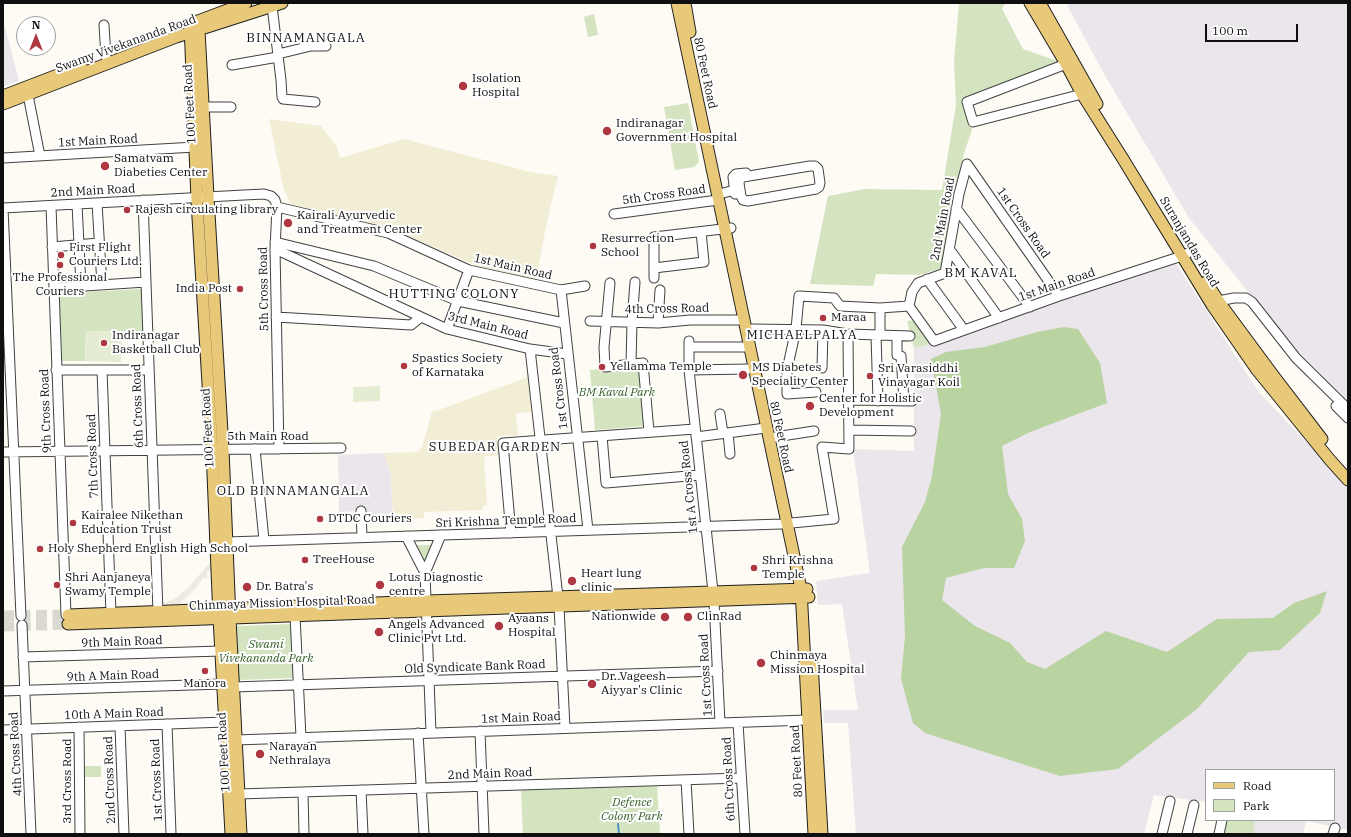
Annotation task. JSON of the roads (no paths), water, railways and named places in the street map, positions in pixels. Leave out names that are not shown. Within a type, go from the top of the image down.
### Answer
[{"type":"main road","name":"Swamy Vivekananda Road","points":[[3,104],[176,37],[246,3]]},
{"type":"main road","name":"80 Feet Road","points":[[677,3],[731,192],[727,229],[743,320],[766,428],[790,523],[805,593],[822,834]]},
{"type":"main road","name":"80 Feet Road","points":[[685,3],[701,90],[731,192]]},
{"type":"main road","name":"Suranjandas Road","points":[[1030,3],[1082,94],[1217,305],[1273,375],[1346,472]]},
{"type":"main road","name":"Suranjandas Road","points":[[1040,3],[1090,92],[1185,254]]},
{"type":"main road","name":"Swamy Vivekananda Road","points":[[3,96],[106,56],[194,27],[277,5]]},
{"type":"main road","name":"100 Feet Road","points":[[194,27],[203,107],[202,197],[218,449],[226,542],[224,614],[221,651],[236,740],[241,834]]},
{"type":"main road","name":"100 Feet Road","points":[[194,27],[195,147],[202,197]]},
{"type":"main road","name":"80 Feet Road","points":[[727,229],[752,329],[775,437],[790,523]]},
{"type":"main road","name":"100 Feet Road","points":[[218,449],[228,686],[225,722],[231,834]]},
{"type":"main road","name":"Chinmaya Mission Hospital Road","points":[[67,620],[805,593]]},
{"type":"main road","name":"Chinmaya Mission Hospital Road","points":[[67,620],[111,614],[158,612],[295,616],[427,606]]},
{"type":"main road","name":"80 Feet Road","points":[[809,666],[807,720],[814,834]]},
{"type":"street","points":[[277,5],[278,56],[282,97],[283,99],[315,102]]},
{"type":"street","points":[[104,25],[106,56]]},
{"type":"street","points":[[232,65],[278,56],[311,46],[326,46]]},
{"type":"street","points":[[1066,64],[967,102],[974,122],[1082,94]]},
{"type":"street","points":[[28,95],[40,156]]},
{"type":"street","points":[[203,107],[231,107]]},
{"type":"street","name":"1st Main Road","points":[[3,158],[195,147]]},
{"type":"street","name":"2nd Main Road","points":[[909,306],[912,292],[918,283],[945,273],[956,208],[967,164]]},
{"type":"street","name":"1st Cross Road","points":[[967,164],[1059,296]]},
{"type":"street","points":[[810,166],[815,166],[818,169],[820,183],[819,187],[816,189],[748,200],[743,200],[731,192],[743,177],[810,166]]},
{"type":"street","points":[[749,173],[734,176],[732,179],[731,192],[740,204],[752,204]]},
{"type":"street","name":"5th Cross Road","points":[[614,214],[731,192]]},
{"type":"street","points":[[202,197],[264,194],[271,196],[275,200],[277,207]]},
{"type":"street","name":"2nd Main Road","points":[[3,208],[202,197]]},
{"type":"street","name":"6th Cross Road","points":[[143,200],[158,612]]},
{"type":"street","points":[[98,203],[102,285]]},
{"type":"street","points":[[77,204],[81,286]]},
{"type":"street","name":"9th Cross Road","points":[[50,206],[67,620]]},
{"type":"street","name":"5th Cross Road","points":[[277,207],[275,245],[279,449]]},
{"type":"street","name":"1st Main Road","points":[[277,207],[388,233],[469,270],[561,290],[585,286]]},
{"type":"street","name":"4th Cross Road","points":[[3,208],[31,834]]},
{"type":"street","points":[[956,208],[1030,307]]},
{"type":"street","points":[[654,278],[654,237],[727,229]]},
{"type":"street","points":[[654,268],[704,262],[701,232]]},
{"type":"street","points":[[52,247],[99,243]]},
{"type":"street","points":[[275,245],[374,266],[458,301],[564,323]]},
{"type":"street","name":"3rd Main Road","points":[[275,245],[447,329],[530,349],[568,354]]},
{"type":"street","points":[[950,250],[999,318]]},
{"type":"street","name":"1st Main Road","points":[[909,306],[934,341],[1059,296],[1185,254]]},
{"type":"street","points":[[447,329],[469,270]]},
{"type":"street","points":[[927,279],[964,330]]},
{"type":"street","points":[[54,288],[146,282]]},
{"type":"street","points":[[631,364],[635,282]]},
{"type":"street","points":[[610,283],[604,347],[605,367],[643,363],[649,432]]},
{"type":"street","name":"1st Cross Road","points":[[561,290],[588,530]]},
{"type":"street","points":[[658,323],[660,290]]},
{"type":"street","points":[[816,392],[786,394],[787,370],[796,329],[799,296],[834,298],[840,306],[880,308],[909,306]]},
{"type":"street","points":[[1217,305],[1228,298],[1246,298],[1252,302],[1296,358],[1348,409]]},
{"type":"street","points":[[1217,305],[1240,304],[1248,306],[1292,362],[1348,418]]},
{"type":"street","points":[[878,401],[878,335],[880,308]]},
{"type":"street","points":[[276,317],[411,325],[421,317]]},
{"type":"street","name":"4th Cross Road","points":[[590,321],[658,323],[690,320],[743,320]]},
{"type":"street","points":[[752,329],[823,330],[848,334],[910,336]]},
{"type":"street","points":[[822,368],[823,330]]},
{"type":"street","points":[[790,523],[834,519],[822,448],[849,449],[848,334]]},
{"type":"street","points":[[849,400],[908,401],[901,356],[897,355],[897,336]]},
{"type":"street","name":"1st A Cross Road","points":[[713,597],[689,370],[689,344],[749,347]]},
{"type":"street","points":[[530,349],[559,602],[565,728]]},
{"type":"street","points":[[689,370],[749,369]]},
{"type":"street","points":[[56,370],[149,370]]},
{"type":"street","name":"7th Cross Road","points":[[102,370],[111,614]]},
{"type":"street","points":[[720,414],[730,454]]},
{"type":"street","points":[[511,533],[503,443],[649,432],[725,433],[766,428]]},
{"type":"street","points":[[849,430],[911,431]]},
{"type":"street","points":[[775,437],[814,431]]},
{"type":"street","points":[[602,436],[606,483],[700,475]]},
{"type":"street","name":"5th Main Road","points":[[3,452],[340,448]]},
{"type":"street","points":[[255,449],[264,540]]},
{"type":"street","points":[[361,511],[362,537]]},
{"type":"street","name":"Sri Krishna Temple Road","points":[[226,542],[790,523]]},
{"type":"street","points":[[425,573],[442,535]]},
{"type":"street","points":[[406,536],[425,573],[431,733]]},
{"type":"street","name":"1st Cross Road","points":[[713,597],[720,723]]},
{"type":"street","points":[[295,616],[301,737]]},
{"type":"street","name":"9th Main Road","points":[[23,657],[221,651]]},
{"type":"street","name":"Old Syndicate Bank Road","points":[[228,686],[718,671]]},
{"type":"street","name":"9th A Main Road","points":[[3,692],[228,686]]},
{"type":"street","name":"1st Main Road","points":[[236,740],[807,720]]},
{"type":"street","name":"10th A Main Road","points":[[3,730],[225,722]]},
{"type":"street","name":"6th Cross Road","points":[[738,723],[744,834]]},
{"type":"street","name":"1st Cross Road","points":[[167,724],[171,834]]},
{"type":"street","name":"2nd Cross Road","points":[[120,726],[124,834]]},
{"type":"street","name":"3rd Cross Road","points":[[80,727],[80,834]]},
{"type":"street","points":[[480,731],[484,834]]},
{"type":"street","points":[[418,733],[424,834]]},
{"type":"street","name":"2nd Main Road","points":[[239,794],[741,778]]},
{"type":"street","points":[[686,780],[689,834]]},
{"type":"street","points":[[362,790],[363,834]]},
{"type":"street","points":[[303,792],[304,834]]},
{"type":"street","points":[[1162,834],[1170,800]]},
{"type":"street","points":[[1187,834],[1194,805]]},
{"type":"street","points":[[1219,834],[1222,821]]},
{"type":"waterway","points":[[618,824],[619,834]]},
{"type":"tunnel","points":[[3,616],[68,615]]},
{"type":"tunnel","points":[[3,626],[68,624]]},
{"type":"place","name":"Isolation Hospital","points":[[463,86]]},
{"type":"place","name":"Indiranagar Government Hospital","points":[[607,131]]},
{"type":"place","name":"Samatvam Diabeties Center","points":[[105,166]]},
{"type":"place","name":"Rajesh circulating library","points":[[127,210]]},
{"type":"place","name":"Kairali Ayurvedic and Treatment Center","points":[[288,223]]},
{"type":"place","name":"Resurrection School","points":[[593,246]]},
{"type":"place","name":"First Flight Couriers Ltd.","points":[[61,255]]},
{"type":"place","name":"The Professional Couriers","points":[[60,265]]},
{"type":"place","name":"India Post","points":[[240,289]]},
{"type":"place","name":"Maraa","points":[[823,318]]},
{"type":"place","name":"Indiranagar Basketball Club","points":[[104,343]]},
{"type":"place","name":"Spastics Society of Karnataka","points":[[404,366]]},
{"type":"place","name":"Yellamma Temple","points":[[602,367]]},
{"type":"place","name":"MS Diabetes Speciality Center","points":[[743,375]]},
{"type":"place","name":"Sri Varasiddhi Vinayagar Koil","points":[[870,376]]},
{"type":"place","name":"Center for Holistic Development","points":[[810,406]]},
{"type":"place","name":"DTDC Couriers","points":[[320,519]]},
{"type":"place","name":"Kairalee Nikethan Education Trust","points":[[73,523]]},
{"type":"place","name":"Holy Shepherd English High School","points":[[40,549]]},
{"type":"place","name":"TreeHouse","points":[[305,560]]},
{"type":"place","name":"Shri Krishna Temple","points":[[754,568]]},
{"type":"place","name":"Heart lung clinic","points":[[572,581]]},
{"type":"place","name":"Shri Aanjaneya Swamy Temple","points":[[57,585]]},
{"type":"place","name":"Lotus Diagnostic centre","points":[[380,585]]},
{"type":"place","name":"Dr. Batra's","points":[[247,587]]},
{"type":"place","name":"Nationwide","points":[[665,617]]},
{"type":"place","name":"ClinRad","points":[[688,617]]},
{"type":"place","name":"Ayaans Hospital","points":[[499,626]]},
{"type":"place","name":"Angels Advanced Clinic Pvt Ltd.","points":[[379,632]]},
{"type":"place","name":"Chinmaya Mission Hospital","points":[[761,663]]},
{"type":"place","name":"Manora","points":[[205,671]]},
{"type":"place","name":"Dr. Vageesh Aiyyar's Clinic","points":[[592,684]]},
{"type":"place","name":"Narayan Nethralaya","points":[[260,754]]},
{"type":"district","name":"BINNAMANGALA","points":[[306,38]]},
{"type":"district","name":"BM KAVAL","points":[[981,273]]},
{"type":"district","name":"HUTTING COLONY","points":[[454,294]]},
{"type":"district","name":"MICHAELPALYA","points":[[802,335]]},
{"type":"district","name":"SUBEDAR GARDEN","points":[[495,447]]},
{"type":"district","name":"OLD BINNAMANGALA","points":[[293,491]]},
{"type":"park label","name":"BM Kaval Park","points":[[617,393]]},
{"type":"park label","name":"Swami Vivekananda Park","points":[[266,652]]},
{"type":"park label","name":"Defence Colony Park","points":[[632,810]]}]
